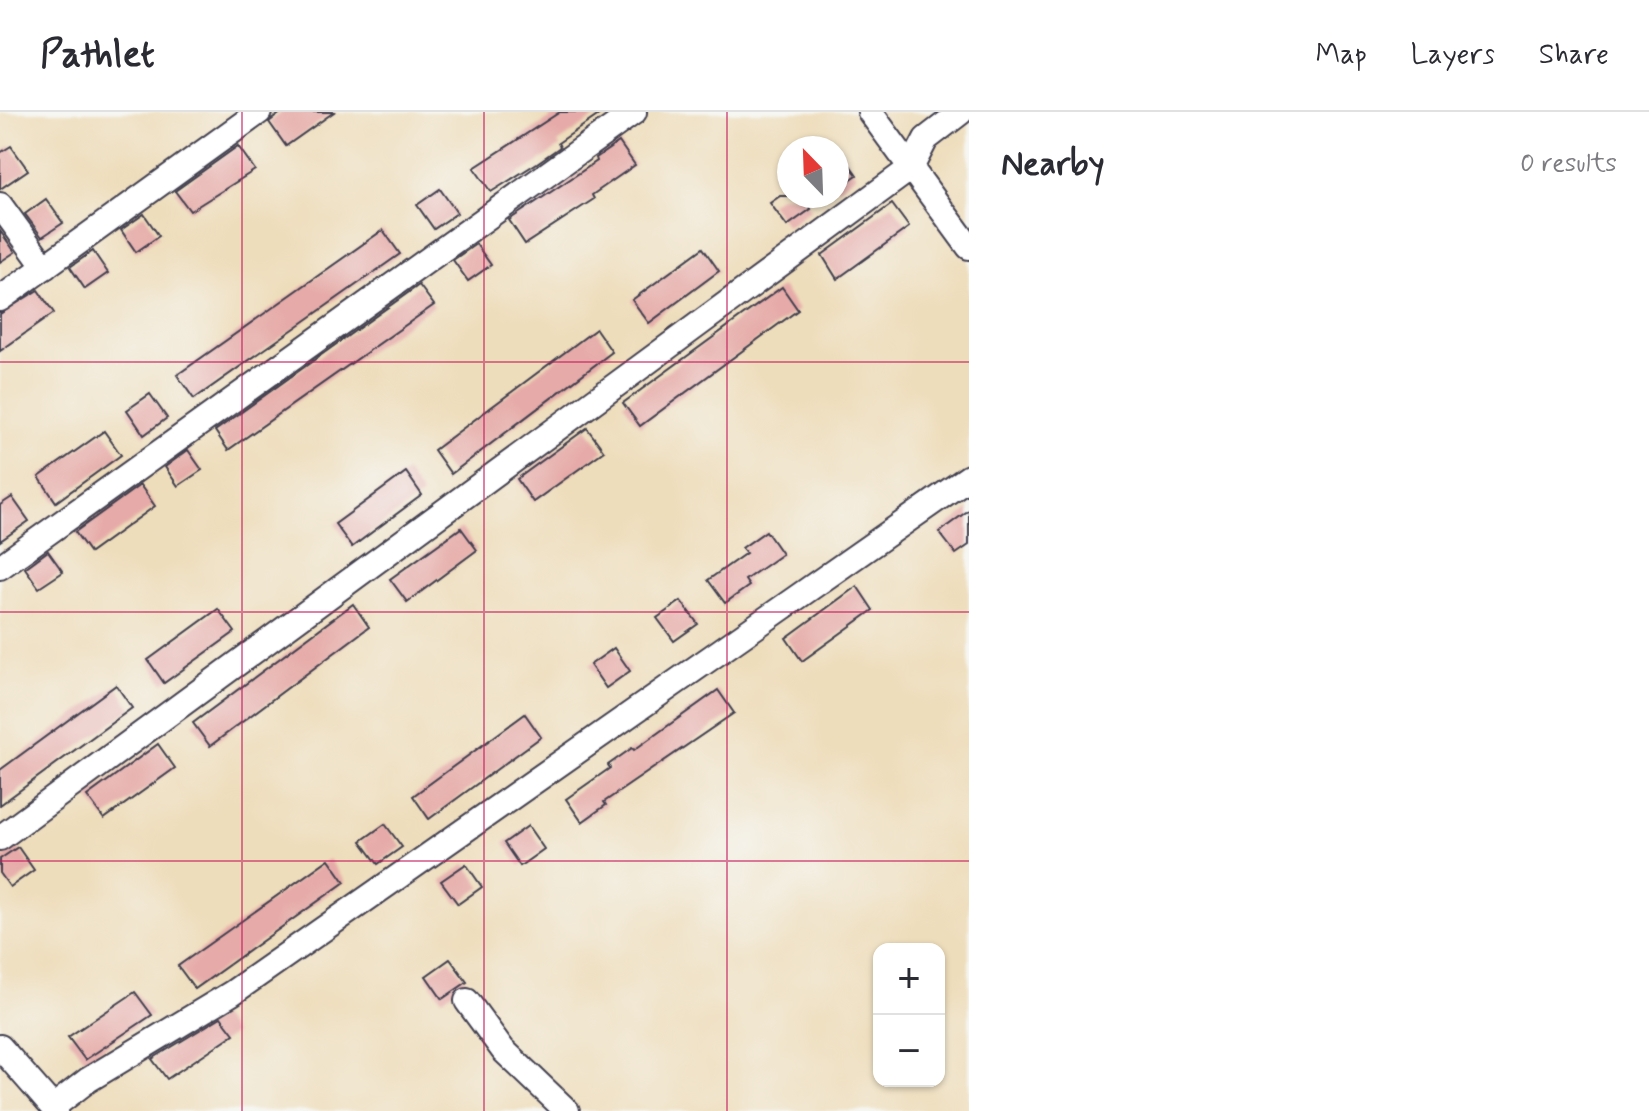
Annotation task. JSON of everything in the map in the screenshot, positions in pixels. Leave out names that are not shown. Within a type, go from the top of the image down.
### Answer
[{"type":"street","points":[[0,567],[634,112]]},
{"type":"street","points":[[870,112],[969,247]]},
{"type":"street","points":[[0,838],[911,168],[926,139],[961,112]]},
{"type":"street","points":[[0,299],[245,116]]},
{"type":"street","points":[[0,205],[45,267]]},
{"type":"street","points":[[0,1047],[54,1109],[88,1080],[232,993],[969,477]]},
{"type":"street","points":[[467,1001],[503,1050],[567,1111]]},
{"type":"building","points":[[282,112],[334,112],[286,146],[269,122]]},
{"type":"building","points":[[560,112],[603,112],[558,143],[560,147],[491,192],[474,168]]},
{"type":"building","points":[[619,142],[635,165],[592,195],[594,199],[525,244],[509,220],[597,161],[596,158]]},
{"type":"building","points":[[11,146],[28,170],[0,189],[0,153]]},
{"type":"building","points":[[238,146],[255,170],[190,211],[175,191]]},
{"type":"building","points":[[849,164],[857,175],[849,181]]},
{"type":"building","points":[[440,189],[457,213],[434,229],[417,205]]},
{"type":"building","points":[[777,198],[777,208],[811,209],[787,226],[770,203]]},
{"type":"building","points":[[46,199],[63,223],[42,237],[25,214]]},
{"type":"building","points":[[892,204],[909,227],[837,279],[822,255]]},
{"type":"building","points":[[144,214],[159,236],[136,252],[121,230]]},
{"type":"building","points":[[383,230],[400,254],[194,399],[177,375]]},
{"type":"building","points":[[0,231],[15,252],[0,262]]},
{"type":"building","points":[[476,244],[491,265],[468,281],[453,260]]},
{"type":"building","points":[[703,248],[719,271],[649,323],[632,300]]},
{"type":"building","points":[[93,251],[108,273],[85,289],[70,267]]},
{"type":"building","points":[[419,285],[434,305],[228,450],[215,431]]},
{"type":"building","points":[[782,287],[798,310],[640,426],[623,403]]},
{"type":"building","points":[[38,290],[54,313],[0,351],[0,314]]},
{"type":"building","points":[[596,329],[612,352],[451,474],[434,450]]},
{"type":"building","points":[[150,394],[167,418],[144,435],[127,410]]},
{"type":"building","points":[[587,428],[604,451],[533,502],[517,479]]},
{"type":"building","points":[[104,431],[121,455],[56,502],[39,477]]},
{"type":"building","points":[[188,450],[202,470],[178,486],[165,467]]},
{"type":"building","points":[[406,472],[422,495],[352,547],[335,524]]},
{"type":"building","points":[[140,485],[155,506],[90,553],[75,532]]},
{"type":"building","points":[[12,497],[29,521],[0,541],[0,505]]},
{"type":"building","points":[[969,510],[969,545],[956,554],[939,532]]},
{"type":"building","points":[[461,528],[477,550],[407,602],[390,579]]},
{"type":"building","points":[[766,531],[782,554],[745,580],[749,586],[725,603],[708,580],[746,553],[742,548]]},
{"type":"building","points":[[48,551],[63,572],[39,588],[25,568]]},
{"type":"building","points":[[857,586],[873,610],[802,661],[786,638]]},
{"type":"building","points":[[681,601],[698,624],[674,641],[657,618]]},
{"type":"building","points":[[353,604],[369,627],[210,746],[193,723]]},
{"type":"building","points":[[218,609],[235,632],[164,683],[148,660]]},
{"type":"building","points":[[614,648],[630,671],[606,688],[590,665]]},
{"type":"building","points":[[116,685],[132,708],[0,805],[0,770]]},
{"type":"building","points":[[718,690],[734,713],[604,802],[606,805],[582,822],[566,799],[610,768],[608,765]]},
{"type":"building","points":[[525,714],[541,737],[429,819],[413,796]]},
{"type":"building","points":[[158,744],[175,768],[104,819],[87,796]]},
{"type":"building","points":[[385,824],[402,847],[378,864],[361,841]]},
{"type":"building","points":[[528,826],[544,849],[520,866],[504,843]]},
{"type":"building","points":[[18,847],[34,870],[10,887],[0,873],[0,859]]},
{"type":"building","points":[[329,859],[345,882],[195,989],[178,966]]},
{"type":"building","points":[[466,864],[482,887],[458,904],[441,881]]},
{"type":"building","points":[[450,959],[467,982],[442,999],[426,976]]},
{"type":"building","points":[[135,992],[152,1015],[85,1060],[68,1037]]},
{"type":"building","points":[[221,1017],[234,1034],[167,1079],[152,1059]]}]
